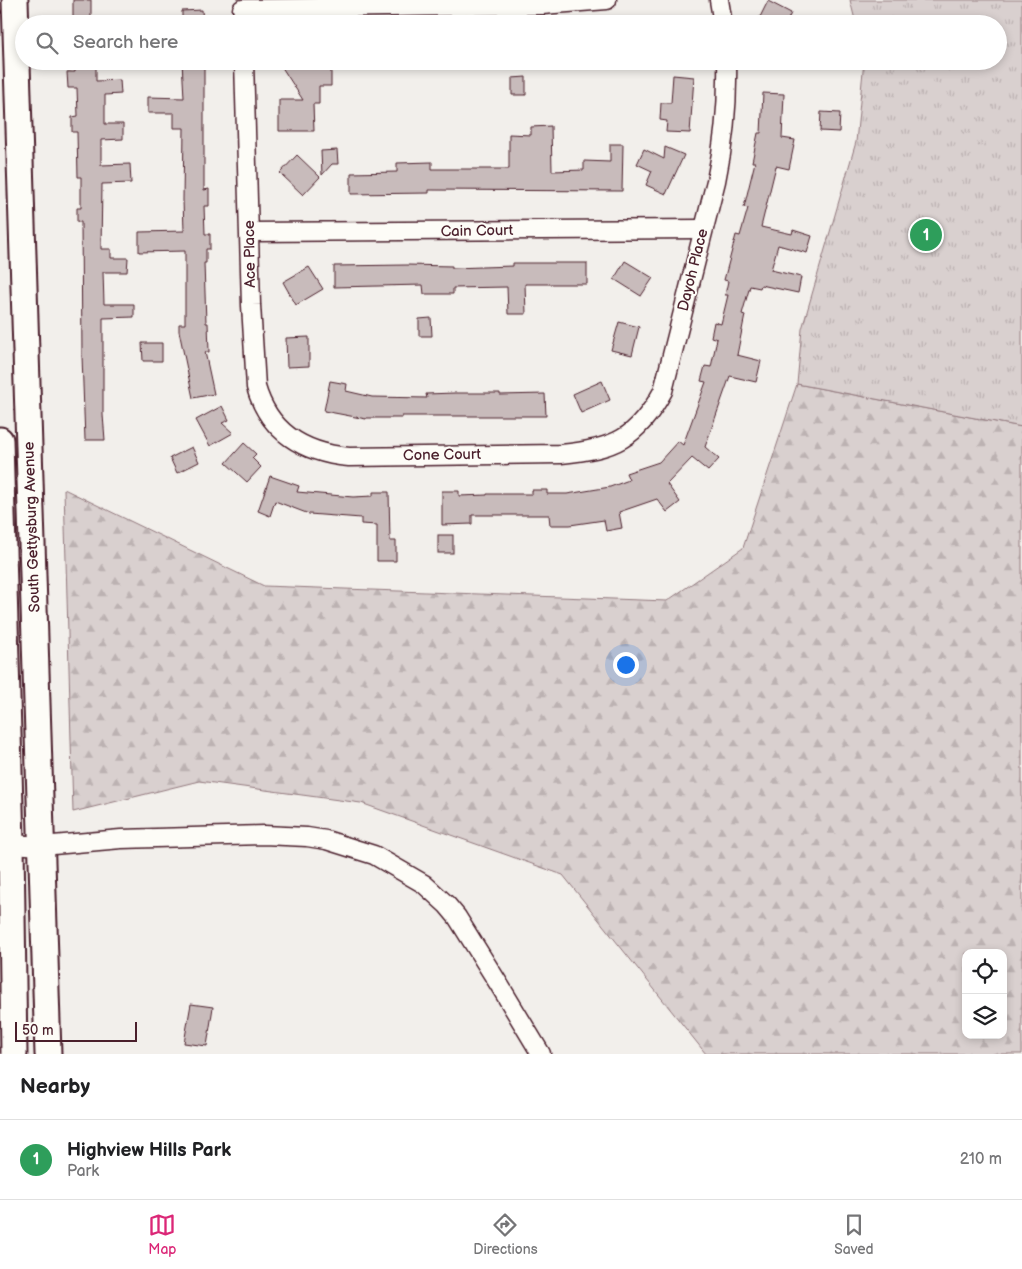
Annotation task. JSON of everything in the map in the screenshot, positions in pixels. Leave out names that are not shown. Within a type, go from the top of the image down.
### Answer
[{"type":"main road","name":"South Gettysburg Avenue","points":[[15,0],[15,15]]},
{"type":"main road","name":"South Gettysburg Avenue","points":[[17,70],[48,1054]]},
{"type":"main road","name":"South Gettysburg Avenue","points":[[0,440],[11,844],[14,1054]]},
{"type":"street","points":[[242,11],[542,5],[607,0]]},
{"type":"street","points":[[719,0],[722,15]]},
{"type":"street","name":"Ace Place","points":[[244,70],[251,305],[256,387],[259,398],[270,417],[288,436]]},
{"type":"street","name":"Dayoh Place","points":[[600,449],[618,442],[638,426],[654,407],[663,391],[724,146],[728,98],[727,70]]},
{"type":"street","name":"Cain Court","points":[[250,232],[704,228]]},
{"type":"street","name":"Cone Court","points":[[288,436],[320,453],[349,457],[561,454],[589,452],[600,449]]},
{"type":"street","points":[[11,844],[42,846],[121,839],[264,835],[326,840],[374,855],[424,884],[447,905],[500,986],[541,1054]]},
{"type":"green space","points":[[850,0],[1022,0],[1022,427],[797,384],[802,329],[856,142],[863,70],[1007,70],[1007,15],[854,15]]},
{"type":"green space","points":[[797,384],[1022,427],[1022,1054],[706,1054],[563,875],[361,803],[199,781],[73,812],[64,489],[264,586],[667,601],[743,548]]},
{"type":"building","points":[[73,0],[91,0],[91,15],[73,15]]},
{"type":"building","points":[[768,1],[791,13],[790,15],[761,15]]},
{"type":"building","points":[[202,10],[202,15],[182,15],[182,11]]},
{"type":"building","points":[[75,70],[96,70],[96,81],[120,80],[121,94],[105,95],[105,124],[123,124],[123,139],[101,140],[101,165],[130,164],[131,183],[102,184],[101,249],[111,249],[111,258],[128,258],[127,272],[103,272],[104,304],[134,304],[134,317],[103,318],[103,415],[105,440],[85,440],[81,222],[77,222],[77,208],[81,208],[81,177],[78,177],[77,132],[72,132],[72,117],[78,116],[77,88],[68,88],[67,72],[75,72]]},
{"type":"building","points":[[182,70],[204,70],[204,190],[209,189],[209,206],[204,206],[205,234],[210,234],[210,249],[206,249],[206,263],[204,263],[209,352],[205,352],[214,394],[193,398],[179,331],[179,324],[185,324],[185,251],[139,252],[139,232],[184,231],[184,128],[174,128],[174,113],[148,113],[148,97],[184,98]]},
{"type":"building","points":[[284,70],[331,70],[331,86],[319,86],[319,104],[313,104],[314,131],[279,131],[279,100],[303,100]]},
{"type":"building","points":[[673,75],[694,77],[690,133],[666,132],[667,121],[660,120],[661,103],[671,103]]},
{"type":"building","points":[[526,77],[526,95],[512,95],[512,78]]},
{"type":"building","points":[[763,93],[784,94],[782,138],[795,140],[789,169],[776,166],[761,227],[792,234],[793,230],[812,236],[807,253],[778,245],[771,270],[801,277],[798,293],[761,285],[760,288],[750,286],[742,314],[745,315],[737,355],[761,361],[756,382],[730,376],[705,447],[719,459],[708,471],[692,458],[667,484],[680,502],[667,512],[657,499],[619,512],[622,528],[606,531],[604,520],[570,525],[550,525],[549,515],[472,515],[472,524],[442,525],[442,491],[459,491],[459,496],[532,494],[532,490],[547,490],[547,494],[567,494],[610,487],[629,480],[626,473],[659,462],[678,441],[683,445],[706,382],[701,381],[705,366],[711,367],[717,339],[711,337],[714,322],[721,324],[728,295],[725,295],[728,281],[724,280],[736,235],[740,236],[748,208],[744,207],[755,162],[752,162],[758,133],[761,133]]},
{"type":"building","points":[[821,112],[840,113],[839,132],[820,131]]},
{"type":"building","points":[[551,126],[552,171],[584,170],[584,161],[610,162],[610,144],[623,144],[622,191],[429,190],[429,193],[351,194],[351,173],[397,172],[397,163],[432,162],[432,169],[509,169],[509,134],[531,135],[531,127]]},
{"type":"building","points":[[665,147],[684,155],[666,194],[646,185],[652,171],[637,164],[644,149],[664,159]]},
{"type":"building","points":[[337,150],[338,164],[332,164],[322,175],[321,151]]},
{"type":"building","points":[[297,155],[320,177],[303,195],[280,173]]},
{"type":"building","points":[[625,261],[653,278],[641,296],[614,279]]},
{"type":"building","points":[[513,263],[587,263],[587,284],[525,284],[526,314],[508,314],[507,287],[453,288],[453,294],[424,294],[423,285],[334,287],[334,266],[407,265],[452,266],[452,268],[513,266]]},
{"type":"building","points":[[309,267],[323,289],[296,305],[283,282]]},
{"type":"building","points":[[431,318],[432,336],[419,336],[419,319]]},
{"type":"building","points":[[619,322],[639,327],[632,355],[611,350]]},
{"type":"building","points":[[309,337],[309,366],[287,367],[286,338]]},
{"type":"building","points":[[142,343],[162,343],[162,361],[143,361]]},
{"type":"building","points":[[330,381],[347,384],[346,391],[372,397],[427,398],[426,394],[455,393],[545,394],[546,416],[402,416],[402,418],[366,419],[324,411]]},
{"type":"building","points":[[602,381],[610,400],[581,413],[573,394]]},
{"type":"building","points":[[222,406],[229,420],[222,423],[233,433],[210,446],[196,420]]},
{"type":"building","points":[[244,443],[256,454],[252,458],[261,467],[247,482],[226,463]]},
{"type":"building","points":[[192,447],[199,462],[177,473],[170,458]]},
{"type":"building","points":[[270,476],[299,486],[297,492],[353,497],[373,496],[373,492],[389,492],[390,541],[396,541],[396,561],[377,561],[377,525],[361,524],[361,518],[309,514],[275,501],[270,516],[258,511]]},
{"type":"building","points":[[438,535],[453,535],[453,553],[438,553]]},
{"type":"building","points":[[191,1004],[213,1007],[207,1046],[184,1043]]},
{"type":"place","name":"Highview Hills Park","points":[[926,235]]}]
